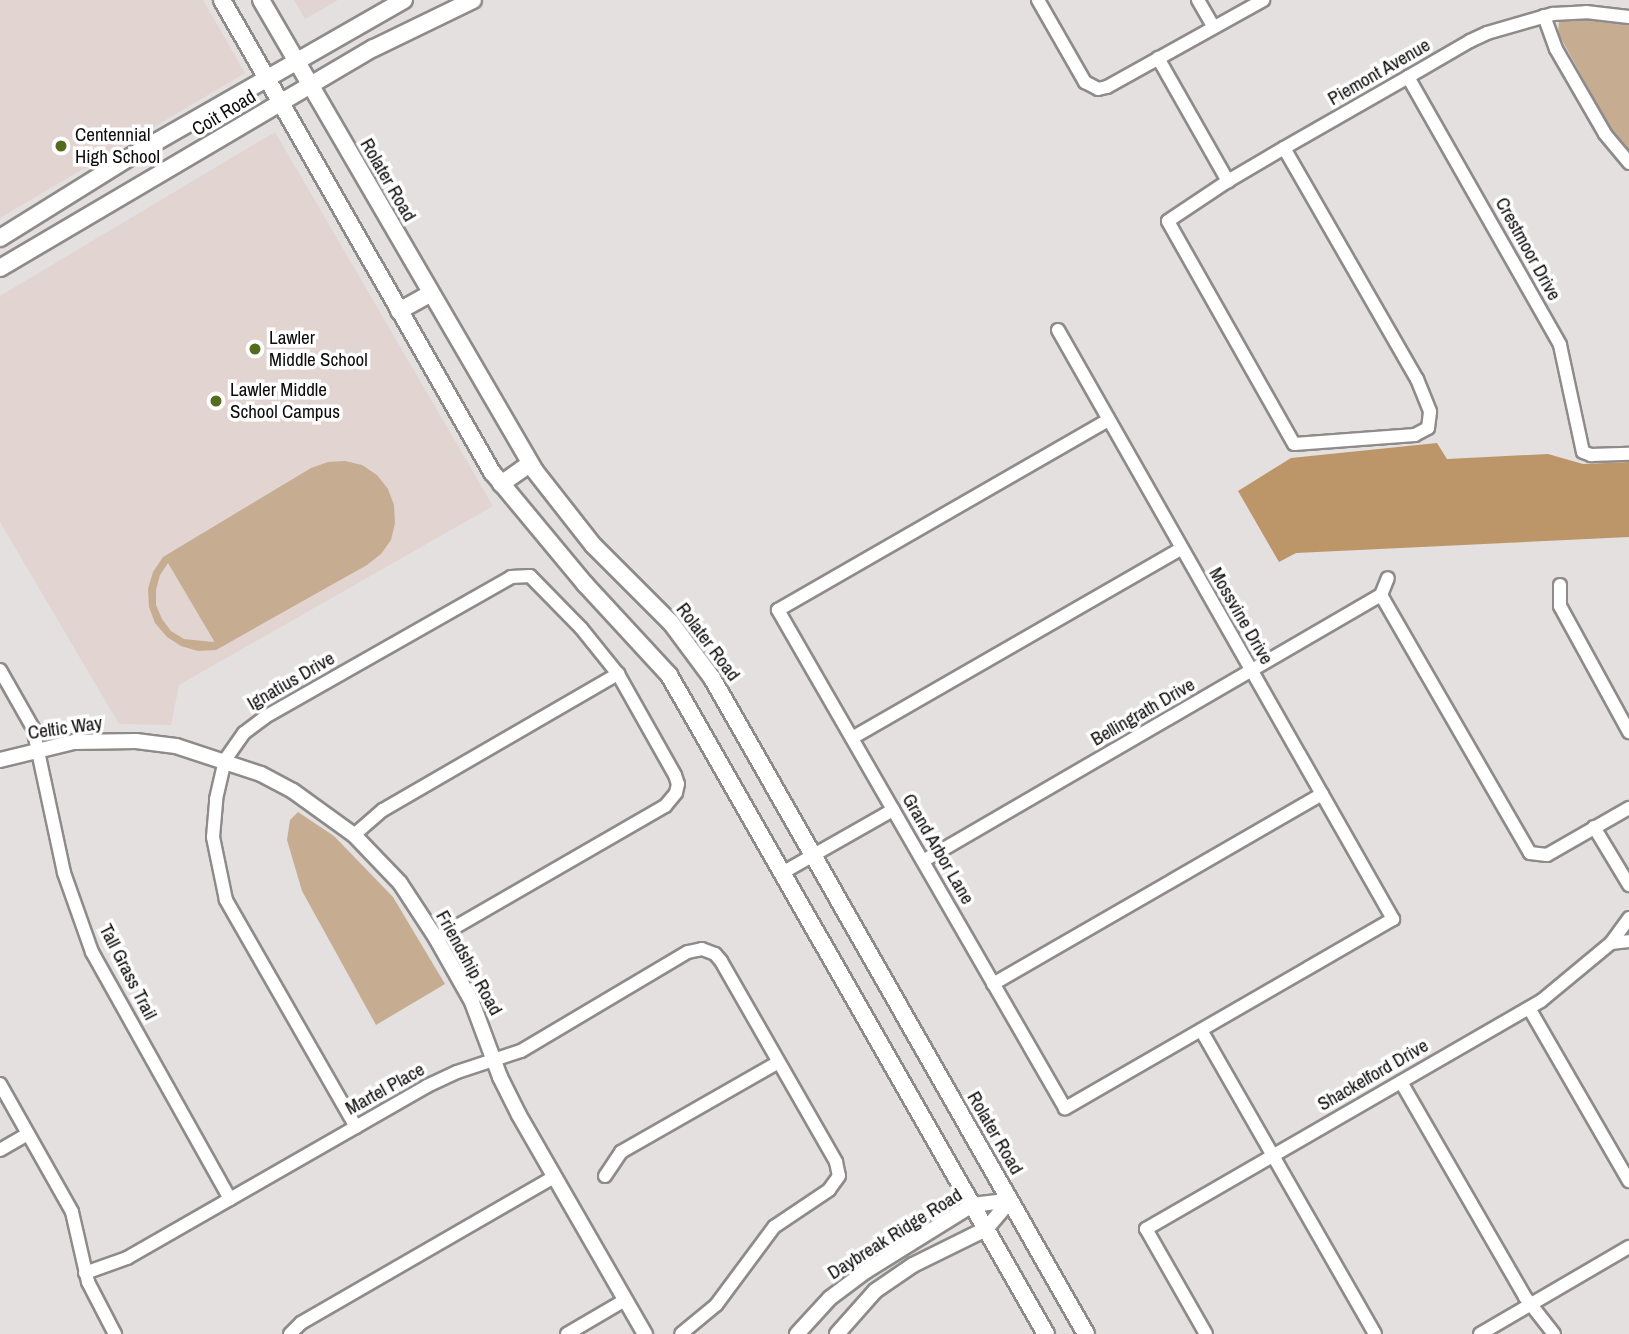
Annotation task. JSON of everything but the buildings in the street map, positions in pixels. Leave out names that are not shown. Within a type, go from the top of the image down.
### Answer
[{"type":"main road","points":[[222,0],[501,484],[585,584],[669,675],[1046,1334]]},
{"type":"main road","name":"Rolater Road","points":[[261,0],[530,464],[593,545],[671,623],[712,678],[1086,1334]]},
{"type":"main road","name":"Coit Road","points":[[0,238],[295,61],[404,0]]},
{"type":"main road","name":"Coit Road","points":[[0,268],[374,48],[473,0]]},
{"type":"main road","points":[[399,311],[430,294]]},
{"type":"main road","points":[[501,484],[530,464]]},
{"type":"street","points":[[1038,0],[1084,81],[1093,88],[1104,88],[1263,0]]},
{"type":"street","points":[[1198,0],[1213,26]]},
{"type":"street","name":"Piemont Avenue","points":[[1284,148],[1417,379],[1430,412],[1428,428],[1415,435],[1294,444],[1168,222],[1228,181],[1284,148],[1408,77],[1487,33],[1544,16],[1586,12],[1629,16]]},
{"type":"street","points":[[1544,16],[1553,43],[1605,134],[1629,163]]},
{"type":"street","points":[[1158,58],[1228,181]]},
{"type":"street","name":"Crestmoor Drive","points":[[1408,77],[1560,345],[1584,452],[1594,455],[1629,454]]},
{"type":"street","name":"Mossvine Drive","points":[[1058,330],[1107,421],[1394,919],[1201,1030]]},
{"type":"street","name":"Grand Arbor Lane","points":[[1107,421],[778,610],[1065,1108],[1201,1030]]},
{"type":"street","points":[[852,738],[1181,549]]},
{"type":"street","name":"Ignatius Drive","points":[[356,1127],[226,901],[213,837],[216,799],[225,760],[244,733],[265,717],[511,577],[530,576],[582,628],[618,674]]},
{"type":"street","points":[[1388,578],[1381,595],[1525,848],[1536,856],[1547,855],[1629,808]]},
{"type":"street","points":[[1560,585],[1560,606],[1629,732]]},
{"type":"street","name":"Bellingrath Drive","points":[[923,861],[1381,595]]},
{"type":"street","name":"Tall Grass Trail","points":[[0,670],[33,728],[64,873],[92,952],[230,1199]]},
{"type":"street","points":[[354,835],[383,810],[618,674],[675,775],[678,784],[676,793],[665,806],[436,938]]},
{"type":"street","name":"Friendship Road","points":[[136,741],[176,746],[225,760],[293,791],[354,835],[400,883],[436,938],[471,1002],[494,1062],[519,1115],[645,1334]]},
{"type":"street","name":"Celtic Way","points":[[0,760],[74,742],[136,741]]},
{"type":"street","points":[[993,984],[1322,794]]},
{"type":"street","points":[[782,873],[893,810]]},
{"type":"street","points":[[1594,827],[1628,884],[1629,897]]},
{"type":"street","name":"Shackelford Drive","points":[[1206,1334],[1146,1229],[1529,1008],[1611,943],[1629,918]]},
{"type":"street","points":[[1611,943],[1629,941]]},
{"type":"street","name":"Martel Place","points":[[85,1273],[123,1260],[447,1077],[521,1051],[688,952],[706,950],[721,961],[777,1063]]},
{"type":"street","points":[[1529,1008],[1629,1181]]},
{"type":"street","points":[[1201,1030],[1375,1334]]},
{"type":"street","points":[[605,1176],[621,1152],[777,1063],[836,1162],[838,1180],[829,1190],[774,1227],[716,1305],[681,1334]]},
{"type":"street","points":[[1401,1082],[1530,1305],[1554,1334]]},
{"type":"street","points":[[0,1084],[72,1212],[85,1273],[93,1294],[116,1334]]},
{"type":"street","points":[[0,1150],[28,1134]]},
{"type":"street","points":[[290,1334],[300,1323],[554,1177]]},
{"type":"street","name":"Daybreak Ridge Road","points":[[805,1332],[836,1293],[972,1205],[1010,1200]]},
{"type":"street","name":"Daybreak Ridge Road","points":[[836,1334],[875,1291],[913,1265],[986,1229],[1010,1200]]},
{"type":"street","points":[[1480,1334],[1629,1247]]},
{"type":"street","points":[[836,1293],[855,1310]]},
{"type":"street","points":[[567,1334],[625,1300]]},
{"type":"shaded area","name":"Centennial High School","points":[[0,0],[203,0],[245,73],[0,218]]},
{"type":"shaded area","points":[[294,0],[338,0],[305,19]]},
{"type":"shaded area","points":[[1590,18],[1629,22],[1629,151],[1613,133],[1558,33],[1559,21]]},
{"type":"shaded area","name":"Lawler Middle School Campus","points":[[275,132],[493,506],[179,685],[171,725],[119,724],[0,522],[0,296]]},
{"type":"shaded area","points":[[1437,443],[1447,459],[1548,454],[1583,464],[1629,462],[1629,537],[1296,553],[1279,562],[1238,491],[1291,458]]},
{"type":"shaded area","points":[[345,461],[362,465],[377,475],[388,489],[394,505],[395,523],[391,540],[381,554],[367,565],[216,650],[198,651],[181,646],[167,637],[155,623],[149,607],[148,589],[153,572],[163,557],[311,468],[328,462]],"holes":[[[168,563],[214,641],[184,639],[171,631],[162,619],[156,605],[156,590],[160,575]]]},
{"type":"shaded area","points":[[298,812],[334,836],[393,897],[445,984],[376,1025],[302,891],[287,840],[290,820]]},
{"type":"place","name":"Centennial High School","points":[[61,146]]},
{"type":"place","name":"Lawler Middle School","points":[[255,349]]},
{"type":"place","name":"Lawler Middle School Campus","points":[[216,401]]}]
